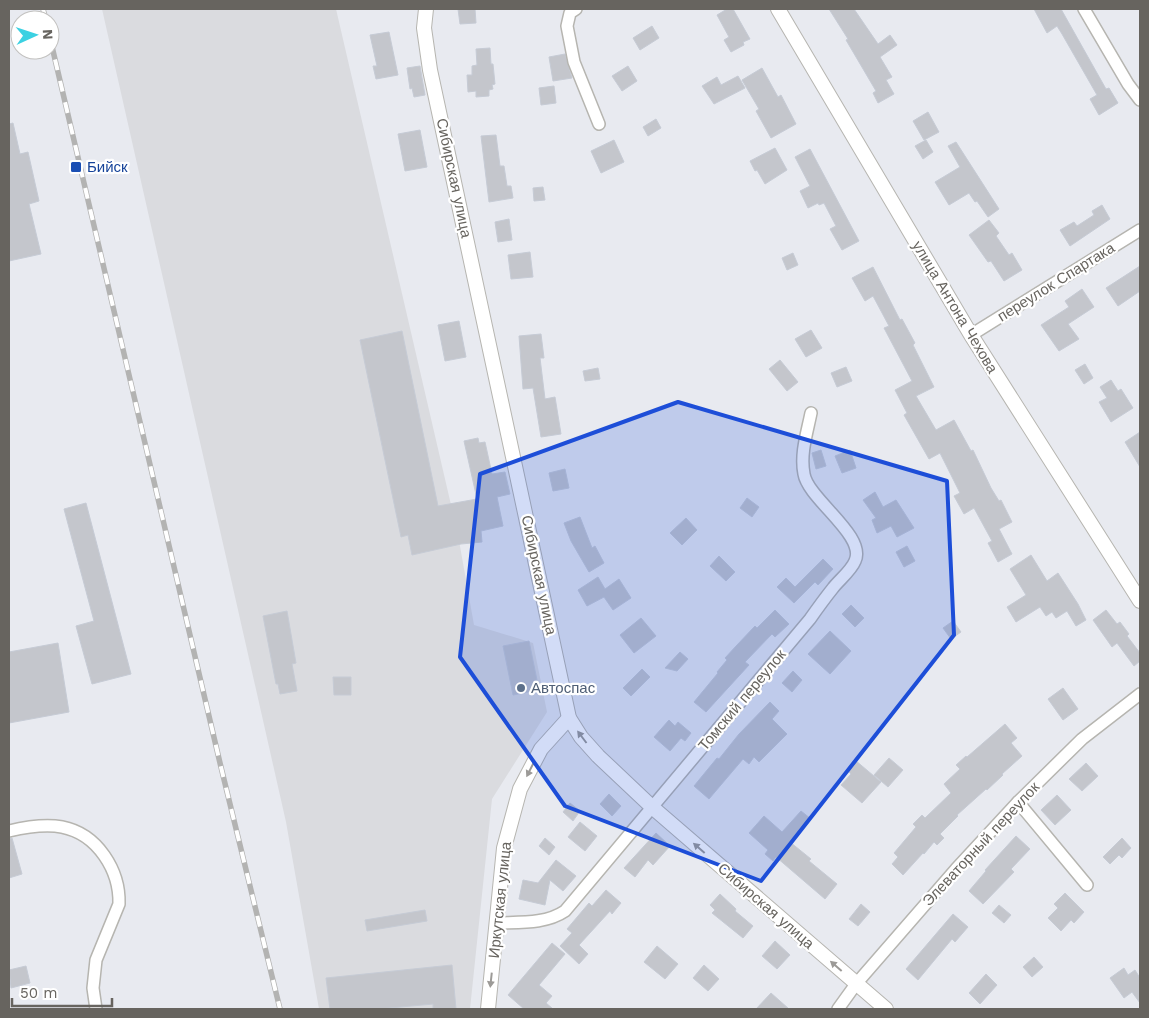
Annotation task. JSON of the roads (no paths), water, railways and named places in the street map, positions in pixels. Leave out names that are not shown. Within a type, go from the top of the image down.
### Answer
[{"type":"street","name":"Сибирская улица","points":[[426,9],[424,28],[430,70],[569,718],[581,737],[598,756],[652,807],[886,1009]]},
{"type":"street","points":[[576,9],[570,13],[567,26],[574,62],[599,124]]},
{"type":"street","name":"улица Антона Чехова","points":[[778,9],[971,335],[1140,600]]},
{"type":"street","points":[[1084,9],[1128,84],[1140,100]]},
{"type":"street","name":"переулок Спартака","points":[[971,335],[1140,230]]},
{"type":"street","name":"Томский переулок","points":[[497,923],[544,920],[556,917],[565,911],[804,627],[831,590],[855,562],[856,552],[852,541],[812,490],[804,476],[803,456],[811,414]]},
{"type":"street","name":"Элеваторный переулок","points":[[838,1009],[856,984],[956,869],[1018,802],[1082,739],[1140,694]]},
{"type":"street","name":"Иркутская улица","points":[[488,1009],[504,848],[520,789],[541,749],[569,718]]},
{"type":"street","points":[[1018,802],[1088,885]]},
{"type":"street","points":[[9,831],[27,827],[62,827],[76,832],[99,848],[114,873],[119,904],[96,960],[93,988],[96,1009]]},
{"type":"railway","points":[[55,60],[220,763],[280,1009]]},
{"type":"place","name":"Бийск","points":[[76,167]]},
{"type":"place","name":"Автоспас","points":[[521,688]]}]
